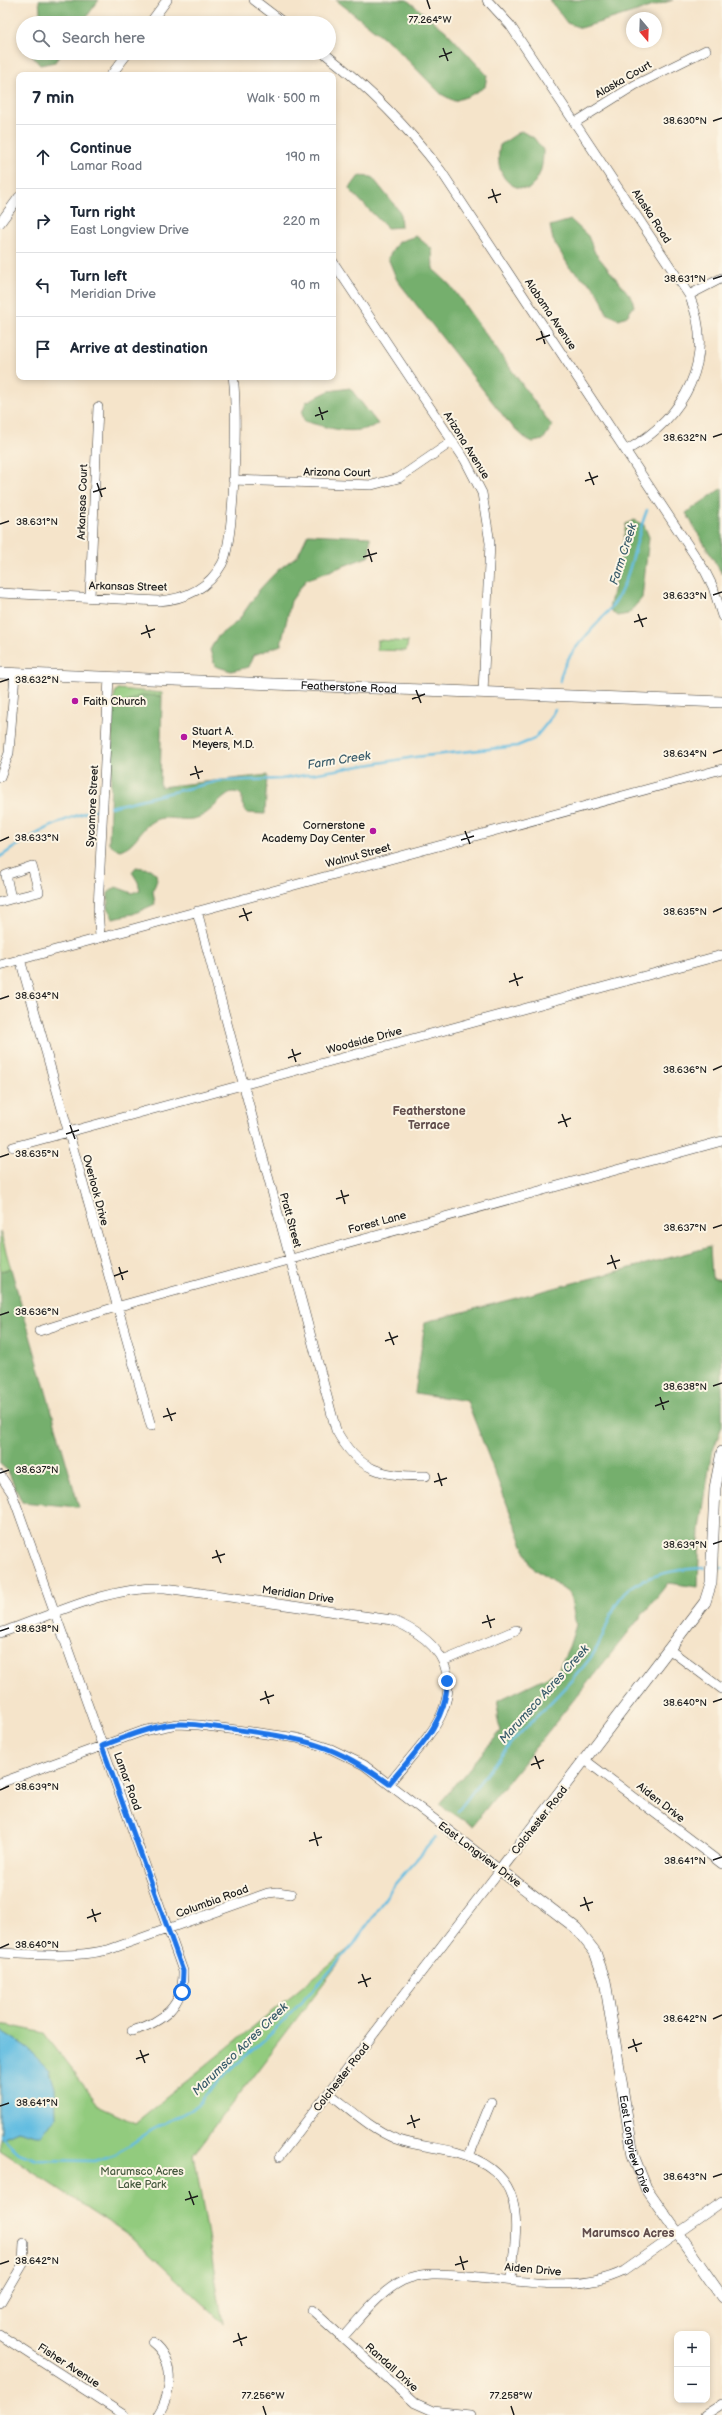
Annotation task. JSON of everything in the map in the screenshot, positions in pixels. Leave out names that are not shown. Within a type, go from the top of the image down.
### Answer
[{"type":"street","points":[[155,16],[167,0]]},
{"type":"street","points":[[254,0],[275,16]]},
{"type":"street","name":"Alaska Road","points":[[487,0],[510,25],[576,122],[689,295],[696,315],[700,337],[697,367],[692,381],[676,408],[665,422],[627,450]]},
{"type":"street","name":"Alaska Court","points":[[576,122],[635,85],[706,50]]},
{"type":"street","points":[[115,72],[123,60]]},
{"type":"street","name":"Alabama Avenue","points":[[332,60],[382,102],[424,148],[627,450],[705,570],[713,587],[722,616]]},
{"type":"street","points":[[0,223],[16,201]]},
{"type":"street","name":"Arizona Avenue","points":[[336,266],[453,441],[479,488],[489,529],[490,553],[483,692]]},
{"type":"street","points":[[689,295],[722,278]]},
{"type":"street","name":"Arkansas Street","points":[[0,593],[163,600],[184,596],[203,586],[218,571],[227,552],[233,480],[236,413],[233,380]]},
{"type":"street","name":"Arkansas Court","points":[[90,597],[98,407]]},
{"type":"street","name":"Arizona Court","points":[[233,480],[372,485],[405,474],[453,441]]},
{"type":"street","name":"Featherstone Road","points":[[0,673],[722,702]]},
{"type":"street","points":[[0,777],[9,752],[15,674]]},
{"type":"street","name":"Sycamore Street","points":[[100,937],[98,909],[110,677]]},
{"type":"street","name":"Walnut Street","points":[[0,965],[722,769]]},
{"type":"street","points":[[0,902],[11,899]]},
{"type":"street","name":"Pratt Street","points":[[197,911],[336,1430],[342,1442],[360,1461],[376,1471],[401,1476],[426,1476]]},
{"type":"street","name":"Woodside Drive","points":[[13,1148],[722,955]]},
{"type":"street","name":"Overlook Drive","points":[[20,959],[116,1307],[151,1426]]},
{"type":"street","name":"Forest Lane","points":[[39,1331],[116,1307],[289,1258],[722,1141]]},
{"type":"street","name":"Colchester Road","points":[[279,2157],[699,1612],[710,1592],[715,1488],[722,1452]]},
{"type":"street","name":"Lamar Road","points":[[0,1475],[12,1493],[183,1971],[182,1992],[178,2001],[168,2014],[148,2027],[132,2031]]},
{"type":"street","name":"Meridian Drive","points":[[0,1633],[122,1591],[147,1588],[165,1588],[392,1620],[423,1635],[434,1647],[443,1661],[447,1690],[442,1713],[389,1784]]},
{"type":"street","points":[[443,1661],[516,1630]]},
{"type":"street","points":[[670,1650],[722,1689]]},
{"type":"street","name":"East Longview Drive","points":[[0,1783],[149,1729],[177,1724],[297,1738],[331,1749],[364,1765],[576,1928],[595,1952],[605,1981],[633,2155],[646,2188],[722,2297]]},
{"type":"street","name":"Aiden Drive","points":[[585,1760],[722,1864]]},
{"type":"street","name":"Columbia Road","points":[[0,1953],[54,1956],[89,1954],[168,1929],[268,1893],[277,1892],[291,1894]]},
{"type":"street","points":[[328,2093],[369,2124],[396,2139],[469,2156],[493,2169],[510,2192],[515,2211],[515,2244],[511,2279]]},
{"type":"street","points":[[469,2156],[491,2102]]},
{"type":"street","name":"Aiden Drive","points":[[342,2338],[384,2294],[401,2282],[415,2276],[437,2273],[570,2284],[598,2282],[624,2271],[722,2202]]},
{"type":"street","points":[[0,2303],[23,2264],[24,2244]]},
{"type":"street","name":"Randall Drive","points":[[312,2310],[415,2403],[433,2411],[470,2415]]},
{"type":"street","name":"Fisher Avenue","points":[[0,2335],[124,2415]]},
{"type":"street","points":[[152,2342],[162,2350],[169,2371],[168,2393],[158,2415]]},
{"type":"street","points":[[705,2415],[722,2404]]},
{"type":"green space","points":[[39,0],[99,0],[87,16],[40,16]]},
{"type":"green space","points":[[336,0],[407,0],[446,31],[487,75],[485,87],[469,96],[454,101],[441,94],[392,44]]},
{"type":"green space","points":[[550,0],[673,0],[634,12],[626,12],[626,14],[581,28],[567,23]]},
{"type":"green space","points":[[36,60],[56,60],[55,62],[40,65]]},
{"type":"green space","points":[[521,131],[534,138],[543,150],[539,176],[529,189],[520,188],[507,181],[500,169],[499,162],[500,145]]},
{"type":"green space","points":[[359,176],[372,177],[400,212],[401,227],[387,228],[349,189]]},
{"type":"green space","points":[[571,220],[588,236],[595,253],[632,298],[634,306],[627,316],[619,319],[607,314],[601,298],[592,285],[570,268],[553,240],[550,226]]},
{"type":"green space","points":[[416,236],[432,249],[433,269],[450,285],[552,426],[543,440],[533,442],[525,438],[509,423],[397,280],[388,258],[398,242]]},
{"type":"green space","points":[[350,388],[378,424],[369,428],[351,431],[304,421],[302,413],[306,402],[329,391]]},
{"type":"green space","points":[[722,488],[722,574],[686,513]]},
{"type":"green space","points":[[634,520],[644,525],[649,537],[642,598],[628,614],[617,616],[609,609],[626,524]]},
{"type":"green space","points":[[308,534],[370,537],[370,556],[306,580],[291,601],[281,645],[254,655],[249,667],[231,671],[215,666],[210,650],[217,637],[238,621],[260,589],[278,570],[298,555]]},
{"type":"green space","points":[[377,640],[408,642],[406,651],[377,650]]},
{"type":"green space","points":[[118,689],[162,693],[162,696],[142,695],[113,708],[115,693]]},
{"type":"green space","points":[[142,695],[162,696],[160,787],[267,775],[265,814],[247,813],[242,804],[242,796],[239,793],[233,792],[198,818],[164,818],[155,820],[145,827],[130,845],[120,850],[114,848],[109,843],[113,708]]},
{"type":"green space","points":[[136,867],[150,869],[156,874],[157,880],[153,891],[155,904],[133,914],[113,918],[108,909],[108,893],[116,887],[132,893],[140,890],[138,882],[132,872]]},
{"type":"green space","points":[[0,1231],[11,1269],[0,1271]]},
{"type":"green space","points":[[710,1247],[712,1278],[722,1280],[722,1426],[711,1456],[700,1529],[698,1587],[668,1583],[472,1826],[439,1804],[501,1731],[497,1717],[499,1700],[557,1672],[568,1650],[576,1625],[570,1594],[531,1566],[467,1401],[415,1393],[425,1322]]},
{"type":"green space","points":[[11,1269],[79,1507],[22,1502],[8,1471],[0,1464],[0,1271]]},
{"type":"green space","name":"Marumsco Acres Lake Park","points":[[351,1947],[194,2154],[223,2323],[129,2235],[0,2150],[0,2027],[7,2025],[44,2033],[100,2107],[135,2123]]},
{"type":"water","points":[[0,2030],[25,2046],[50,2071],[55,2088],[56,2117],[42,2136],[36,2136],[18,2131],[0,2139]]},
{"type":"waterway","name":"Farm Creek","points":[[560,681],[568,660],[608,611],[621,592],[647,510]]},
{"type":"waterway","name":"Farm Creek","points":[[110,807],[219,781],[281,779],[415,757],[517,746],[534,739],[548,722],[555,709]]},
{"type":"waterway","name":"Farm Creek","points":[[0,857],[23,841],[59,822],[98,809]]},
{"type":"waterway","name":"Marumsco Acres Creek","points":[[458,1811],[505,1750],[563,1690],[591,1657],[601,1640],[616,1604],[629,1589],[646,1579],[665,1573],[685,1569],[704,1568]]},
{"type":"waterway","name":"Marumsco Acres Creek","points":[[0,2135],[19,2153],[37,2160],[94,2161],[116,2154],[152,2130],[190,2110],[200,2102],[220,2079],[275,2030],[323,1979],[354,1944],[394,1885],[435,1838]]},
{"type":"place","name":"Faith Church","points":[[75,701]]},
{"type":"place","name":"Stuart A. Meyers, M.D.","points":[[184,737]]},
{"type":"place","name":"Cornerstone Academy Day Center","points":[[373,831]]},
{"type":"district","name":"Featherstone Terrace","points":[[429,1118]]},
{"type":"district","name":"Marumsco Acres","points":[[628,2233]]},
{"type":"route","points":[[182,1992],[183,1971],[102,1746],[157,1727],[177,1724],[199,1725],[297,1738],[312,1742],[350,1757],[364,1765],[389,1784],[437,1722],[446,1702],[447,1681]]}]
